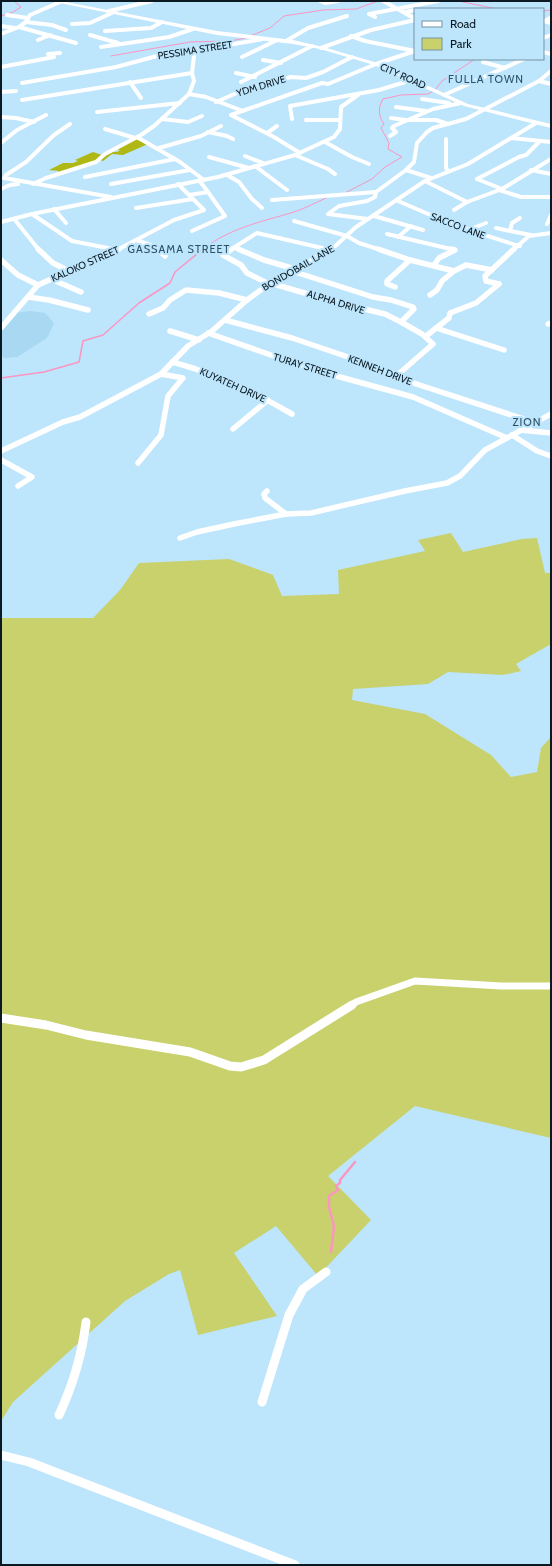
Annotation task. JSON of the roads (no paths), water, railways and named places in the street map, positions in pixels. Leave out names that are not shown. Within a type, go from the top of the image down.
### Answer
[{"type":"highway","points":[[382,1],[406,12],[414,18]]},
{"type":"highway","points":[[388,1],[414,18]]},
{"type":"main road","points":[[53,1],[193,28]]},
{"type":"main road","name":"CITY ROAD","points":[[193,28],[252,38],[286,41],[320,48],[376,64],[461,103],[483,110],[551,126]]},
{"type":"street","points":[[72,24],[90,23],[112,12],[152,1]]},
{"type":"street","points":[[320,1],[325,3],[338,1]]},
{"type":"street","points":[[375,17],[369,14],[438,1]]},
{"type":"street","points":[[1,34],[17,28],[27,20],[30,15],[60,2]]},
{"type":"street","points":[[424,8],[430,7]]},
{"type":"street","points":[[406,12],[414,10]]},
{"type":"street","points":[[7,15],[52,25],[66,30],[48,35],[38,40]]},
{"type":"street","points":[[286,41],[304,28],[347,16]]},
{"type":"street","points":[[320,48],[351,36],[414,19]]},
{"type":"street","points":[[105,31],[151,28],[162,22]]},
{"type":"street","points":[[1,26],[48,35],[76,43]]},
{"type":"street","points":[[151,28],[165,38]]},
{"type":"street","points":[[101,48],[165,38],[193,28]]},
{"type":"street","points":[[90,35],[120,44]]},
{"type":"street","points":[[351,36],[365,41],[414,51]]},
{"type":"street","name":"PESSIMA STREET","points":[[22,82],[116,67],[159,55],[263,39]]},
{"type":"street","points":[[242,57],[277,40]]},
{"type":"street","points":[[241,82],[256,76],[312,46]]},
{"type":"street","points":[[1,189],[10,185],[32,184],[96,162],[105,154],[136,138],[162,119],[190,94],[194,81],[192,73],[194,56],[191,50]]},
{"type":"street","points":[[300,153],[267,133],[231,117],[231,115],[322,83],[328,84],[376,64],[414,51]]},
{"type":"street","points":[[31,61],[31,58],[34,56],[60,53]]},
{"type":"street","points":[[1,67],[54,57]]},
{"type":"street","name":"YDM DRIVE","points":[[216,102],[246,89],[292,77],[306,78],[323,72],[352,57]]},
{"type":"street","points":[[6,59],[11,64]]},
{"type":"street","points":[[263,60],[281,63]]},
{"type":"street","points":[[444,95],[512,65],[520,60]]},
{"type":"street","points":[[483,62],[505,68]]},
{"type":"street","points":[[493,65],[501,62],[512,65]]},
{"type":"street","points":[[244,75],[250,71]]},
{"type":"street","points":[[272,200],[376,192],[406,170],[414,162],[417,143],[433,128],[466,119],[539,81],[551,71]]},
{"type":"street","points":[[22,100],[192,73]]},
{"type":"street","points":[[236,73],[256,76]]},
{"type":"street","points":[[280,75],[292,77]]},
{"type":"street","points":[[292,119],[290,106],[325,99],[358,95],[412,80]]},
{"type":"street","points":[[539,81],[551,84]]},
{"type":"street","points":[[130,82],[141,98]]},
{"type":"street","points":[[372,86],[379,90]]},
{"type":"street","points":[[1,91],[16,91]]},
{"type":"street","points":[[190,94],[206,97],[243,111]]},
{"type":"street","points":[[1,222],[15,220],[54,209],[227,175],[300,153],[334,137],[340,129],[341,107],[358,95]]},
{"type":"street","points":[[422,99],[455,104]]},
{"type":"street","points":[[97,112],[180,103]]},
{"type":"street","points":[[390,136],[396,132],[392,127],[426,112],[461,103]]},
{"type":"street","points":[[396,107],[426,112]]},
{"type":"street","points":[[1,143],[17,130],[46,115]]},
{"type":"street","points":[[162,119],[188,122],[202,116]]},
{"type":"street","points":[[1,117],[35,122]]},
{"type":"street","points":[[391,118],[408,120],[436,120],[448,124]]},
{"type":"street","points":[[306,120],[340,120]]},
{"type":"street","name":"BONDOBAIL LANE","points":[[1,451],[63,422],[80,417],[161,374],[188,346],[199,340],[270,283],[331,250],[356,227],[398,201],[425,181],[468,164],[536,123]]},
{"type":"street","points":[[70,124],[59,130],[41,146],[31,158],[4,173],[4,178],[114,197]]},
{"type":"street","points":[[158,148],[217,129],[221,126]]},
{"type":"street","points":[[267,133],[277,126]]},
{"type":"street","points":[[104,129],[136,138],[158,148],[202,180],[208,192],[225,216],[192,231]]},
{"type":"street","points":[[208,132],[234,139]]},
{"type":"street","points":[[511,138],[551,142]]},
{"type":"street","points":[[446,139],[446,168],[448,171]]},
{"type":"street","points":[[540,141],[526,155],[519,157],[477,179],[500,190],[521,197],[551,197]]},
{"type":"street","points":[[325,142],[343,151],[350,157],[369,164]]},
{"type":"street","points":[[294,155],[328,169],[335,174]]},
{"type":"street","points":[[245,156],[264,163]]},
{"type":"street","points":[[209,157],[249,168]]},
{"type":"street","points":[[85,177],[175,159]]},
{"type":"street","points":[[454,210],[467,202],[500,190],[551,159]]},
{"type":"street","points":[[255,166],[287,190]]},
{"type":"street","points":[[111,184],[190,170]]},
{"type":"street","points":[[406,170],[431,178]]},
{"type":"street","points":[[531,170],[551,174]]},
{"type":"street","points":[[227,175],[239,182],[252,199],[262,208]]},
{"type":"street","points":[[425,181],[467,202]]},
{"type":"street","points":[[178,184],[193,199]]},
{"type":"street","points":[[189,195],[208,192]]},
{"type":"street","points":[[368,219],[328,214],[339,206],[369,200],[375,197],[376,192]]},
{"type":"street","points":[[136,208],[193,199]]},
{"type":"street","name":"KALOKO STREET","points":[[1,328],[38,285],[118,250],[174,220],[204,209],[193,199]]},
{"type":"street","name":"SACCO LANE","points":[[398,201],[468,230],[498,241],[520,246]]},
{"type":"street","points":[[54,209],[66,223]]},
{"type":"street","points":[[32,214],[72,241],[118,250]]},
{"type":"street","points":[[547,224],[551,215]]},
{"type":"street","points":[[374,216],[423,230]]},
{"type":"street","points":[[510,229],[512,223],[520,218]]},
{"type":"street","points":[[15,220],[42,254],[53,263],[69,271]]},
{"type":"street","points":[[294,221],[347,236],[359,243],[410,260],[454,271]]},
{"type":"street","points":[[468,230],[486,223]]},
{"type":"street","points":[[398,237],[411,226]]},
{"type":"street","points":[[498,226],[531,235],[551,233]]},
{"type":"street","points":[[236,248],[257,233],[331,250]]},
{"type":"street","points":[[387,234],[455,249],[439,258],[434,265]]},
{"type":"street","points":[[395,377],[433,344],[426,336],[448,318],[450,313],[476,302],[498,284],[486,281],[485,276],[531,235]]},
{"type":"street","points":[[136,240],[153,246],[165,256]]},
{"type":"street","points":[[236,248],[264,260],[373,297],[391,300],[414,308],[413,311],[401,322]]},
{"type":"street","name":"ALPHA DRIVE","points":[[236,248],[223,255],[241,265],[247,273],[270,283],[370,312],[385,314],[416,329],[426,336]]},
{"type":"street","points":[[1,260],[9,269],[25,280],[38,285]]},
{"type":"street","points":[[396,287],[387,284],[387,281],[410,260]]},
{"type":"street","points":[[430,295],[437,290],[442,281],[454,271],[466,265],[492,270]]},
{"type":"street","points":[[51,279],[81,292]]},
{"type":"street","points":[[149,314],[163,308],[170,300],[186,290],[219,293],[247,300]]},
{"type":"street","points":[[28,297],[49,300],[88,310]]},
{"type":"street","name":"KENNEH DRIVE","points":[[225,320],[279,334],[340,354],[395,377],[533,422]]},
{"type":"street","points":[[436,328],[504,350]]},
{"type":"street","points":[[170,331],[199,340]]},
{"type":"street","name":"TURAY STREET","points":[[208,333],[261,353],[311,369],[413,397],[551,456]]},
{"type":"street","name":"KUYATEH DRIVE","points":[[172,362],[194,367],[268,400],[292,414]]},
{"type":"street","points":[[138,463],[161,434],[168,396],[183,378],[161,374]]},
{"type":"street","points":[[233,429],[268,400]]},
{"type":"street","points":[[180,538],[204,530],[286,514],[326,510],[405,491],[447,483],[460,476],[486,450],[533,422],[551,414]]},
{"type":"street","points":[[520,430],[551,433]]},
{"type":"street","points":[[1,460],[32,477],[18,486]]},
{"type":"street","points":[[267,491],[264,494],[265,498],[286,514]]},
{"type":"street","points":[[1,1018],[46,1025],[86,1035],[190,1052],[230,1066],[241,1067],[264,1060],[356,1002],[415,981],[500,986],[551,986]]},
{"type":"street","points":[[262,1402],[289,1315],[304,1289],[326,1272]]},
{"type":"street","points":[[59,1415],[74,1383],[86,1322]]},
{"type":"street","points":[[1,1455],[29,1462],[295,1565]]},
{"type":"waterway","points":[[1,16],[13,12],[21,7],[14,1]]},
{"type":"waterway","points":[[250,36],[270,28],[284,16],[323,10],[356,9],[378,1]]},
{"type":"waterway","points":[[458,1],[492,8]]},
{"type":"waterway","points":[[544,11],[551,10]]},
{"type":"waterway","points":[[111,56],[190,42],[230,41],[246,38]]},
{"type":"waterway","points":[[345,193],[372,179],[385,167],[402,157],[388,149],[389,143],[381,128],[384,124],[380,115],[380,105],[383,99],[401,95],[428,94],[435,90],[442,81],[474,60]]},
{"type":"waterway","points":[[202,250],[212,242],[234,231],[307,207],[328,197]]},
{"type":"waterway","points":[[1,378],[44,372],[79,362],[83,341],[103,335],[139,303],[170,283],[175,272],[203,249]]},
{"type":"waterway","points":[[331,1252],[334,1226],[329,1207],[329,1196],[338,1190],[336,1186],[340,1183],[340,1180],[355,1162]]},
{"type":"district","name":"FULLA TOWN","points":[[486,79]]},
{"type":"district","name":"GASSAMA STREET","points":[[179,249]]},
{"type":"district","name":"ZION","points":[[527,422]]}]
